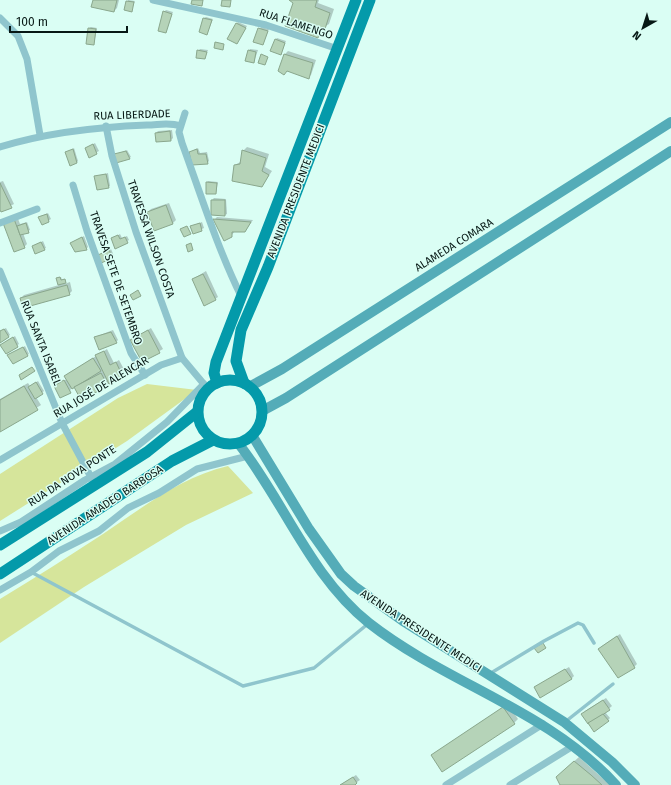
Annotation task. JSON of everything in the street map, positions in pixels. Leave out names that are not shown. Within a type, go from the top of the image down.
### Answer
[{"type":"main road","name":"AVENIDA PRESIDENTE MEDICI","points":[[210,385],[216,362],[241,296],[338,50],[356,0]]},
{"type":"main road","name":"AVENIDA PRESIDENTE MEDICI","points":[[246,385],[236,361],[241,330],[268,267],[370,0]]},
{"type":"main road","points":[[228,380],[246,385],[256,393],[260,402],[262,411],[257,429],[252,435],[238,443],[221,443],[213,440],[199,423],[197,412],[199,402],[210,385],[228,380]]},
{"type":"main road","name":"AVENIDA AMADEO BARBOSA","points":[[0,545],[92,481],[147,452],[197,412]]},
{"type":"main road","name":"AVENIDA AMADEO BARBOSA","points":[[0,574],[172,461],[213,440]]},
{"type":"street","name":"RUA FLAMENGO","points":[[153,0],[266,26],[338,50]]},
{"type":"street","points":[[0,18],[18,36],[27,59],[40,136]]},
{"type":"street","points":[[180,126],[185,113]]},
{"type":"street","name":"ALAMEDA COMARA","points":[[246,385],[289,364],[671,122]]},
{"type":"street","name":"RUA LIBERDADE","points":[[0,147],[40,136],[106,126],[180,126],[179,132],[182,143],[213,233],[226,266],[241,296]]},
{"type":"street","name":"TRAVESSA WILSON COSTA","points":[[106,126],[112,156],[136,232],[182,358]]},
{"type":"street","points":[[262,411],[286,398],[671,151]]},
{"type":"street","name":"TRAVESA SETE DE SETEMBRO","points":[[73,185],[87,231],[131,353],[145,375]]},
{"type":"street","points":[[0,223],[37,209]]},
{"type":"street","name":"RUA SANTA ISABEL","points":[[0,271],[62,423],[92,481]]},
{"type":"street","points":[[182,358],[210,385]]},
{"type":"street","name":"RUA JOSÉ DE ALENCAR","points":[[0,460],[161,365],[182,358]]},
{"type":"street","name":"RUA DA NOVA PONTE","points":[[0,531],[92,481],[167,422],[210,385]]},
{"type":"street","name":"AVENIDA PRESIDENTE MEDICI","points":[[252,435],[309,529],[342,574],[368,597],[386,610],[564,722],[612,762],[634,785]]},
{"type":"street","name":"AVENIDA PRESIDENTE MEDICI","points":[[238,443],[248,456],[320,570],[339,593],[369,623],[442,670],[543,724],[573,746],[616,785]]},
{"type":"street","points":[[0,590],[31,572],[59,551],[99,530],[128,508],[159,492],[197,469],[248,456]]},
{"type":"street","points":[[446,785],[543,724]]},
{"type":"street","points":[[510,785],[573,746]]},
{"type":"lane","points":[[31,572],[243,686],[314,668],[369,623]]},
{"type":"lane","points":[[488,675],[544,640],[578,623],[583,625],[594,643]]},
{"type":"lane","points":[[564,722],[613,684]]},
{"type":"green space","points":[[147,384],[197,390],[127,441],[0,521],[0,474],[118,398]]},
{"type":"green space","points":[[228,466],[253,493],[186,525],[84,587],[0,643],[0,599],[103,534],[162,494],[194,478]]},
{"type":"building","points":[[93,0],[117,0],[114,12],[91,7]]},
{"type":"building","points":[[192,0],[203,0],[202,6],[191,4]]},
{"type":"building","points":[[222,0],[231,0],[230,7],[221,6]]},
{"type":"building","points":[[289,0],[317,0],[315,7],[330,13],[325,29],[321,28],[318,38],[285,26],[293,3]]},
{"type":"building","points":[[126,1],[134,2],[132,12],[124,10]]},
{"type":"building","points":[[163,11],[172,14],[166,33],[158,31]]},
{"type":"building","points":[[203,18],[212,20],[207,35],[199,32]]},
{"type":"building","points":[[236,23],[246,28],[237,44],[227,39]]},
{"type":"building","points":[[88,28],[96,29],[94,45],[86,44]]},
{"type":"building","points":[[258,28],[268,31],[263,45],[253,42]]},
{"type":"building","points":[[275,39],[285,43],[281,55],[270,51]]},
{"type":"building","points":[[215,42],[224,44],[223,50],[214,48]]},
{"type":"building","points":[[197,50],[207,52],[205,59],[196,58]]},
{"type":"building","points":[[248,50],[256,52],[254,63],[245,61]]},
{"type":"building","points":[[261,54],[268,57],[265,65],[258,63]]},
{"type":"building","points":[[284,54],[313,63],[309,79],[287,71],[284,75],[278,71]]},
{"type":"building","points":[[170,131],[171,141],[156,142],[155,133]]},
{"type":"building","points":[[93,144],[97,154],[89,158],[85,148]]},
{"type":"building","points":[[73,149],[77,163],[70,166],[65,152]]},
{"type":"building","points":[[197,149],[198,154],[206,154],[208,164],[192,165],[189,152]]},
{"type":"building","points":[[242,150],[266,158],[262,171],[269,175],[262,187],[232,181],[234,165],[240,164]]},
{"type":"building","points":[[126,151],[130,159],[116,163],[114,154]]},
{"type":"building","points":[[106,174],[109,188],[97,190],[94,176]]},
{"type":"building","points":[[206,182],[217,183],[216,194],[206,194]]},
{"type":"building","points":[[0,183],[12,208],[1,212],[0,210]]},
{"type":"building","points":[[211,200],[225,200],[225,216],[211,215]]},
{"type":"building","points":[[166,205],[173,224],[154,231],[147,212]]},
{"type":"building","points":[[47,214],[49,222],[42,225],[38,217]]},
{"type":"building","points":[[14,219],[25,248],[14,252],[3,223]]},
{"type":"building","points":[[213,219],[251,222],[245,232],[232,232],[232,237],[224,241]]},
{"type":"building","points":[[26,223],[29,233],[20,235],[17,226]]},
{"type":"building","points":[[200,223],[202,231],[193,234],[190,226]]},
{"type":"building","points":[[187,226],[191,234],[184,237],[180,229]]},
{"type":"building","points":[[118,235],[120,239],[125,237],[128,243],[115,249],[111,238]]},
{"type":"building","points":[[82,237],[87,250],[75,252],[70,243]]},
{"type":"building","points":[[41,242],[45,250],[35,254],[32,246]]},
{"type":"building","points":[[191,243],[193,250],[188,252],[186,245]]},
{"type":"building","points":[[109,250],[113,258],[101,263],[98,255]]},
{"type":"building","points":[[203,274],[216,300],[204,306],[192,279]]},
{"type":"building","points":[[60,277],[61,280],[65,279],[66,283],[58,285],[56,278]]},
{"type":"building","points":[[67,285],[70,295],[23,308],[20,298]]},
{"type":"building","points":[[138,290],[141,296],[133,300],[130,295]]},
{"type":"building","points":[[4,329],[9,337],[0,343],[0,331]]},
{"type":"building","points":[[148,330],[160,353],[142,362],[130,340]]},
{"type":"building","points":[[111,332],[117,343],[99,350],[94,337]]},
{"type":"building","points":[[13,337],[18,347],[6,354],[0,345]]},
{"type":"building","points":[[23,347],[28,356],[13,364],[7,355]]},
{"type":"building","points":[[104,351],[110,365],[116,362],[123,377],[109,384],[95,355]]},
{"type":"building","points":[[93,358],[101,371],[72,389],[64,376]]},
{"type":"building","points":[[32,367],[35,371],[21,380],[19,375]]},
{"type":"building","points":[[101,373],[108,386],[81,400],[74,387]]},
{"type":"building","points":[[64,380],[71,393],[60,398],[54,386]]},
{"type":"building","points":[[36,382],[43,394],[35,399],[28,387]]},
{"type":"building","points":[[24,386],[38,410],[0,432],[0,400]]},
{"type":"building","points":[[617,636],[635,668],[618,678],[598,649]]},
{"type":"building","points":[[543,643],[546,648],[538,653],[534,648]]},
{"type":"building","points":[[565,669],[572,679],[540,698],[534,687]]},
{"type":"building","points":[[603,700],[610,710],[588,724],[581,714]]},
{"type":"building","points":[[503,707],[515,724],[442,772],[431,755]]},
{"type":"building","points":[[603,714],[609,721],[594,732],[588,723]]},
{"type":"building","points":[[574,761],[602,785],[560,785],[556,777]]},
{"type":"building","points":[[353,777],[357,783],[355,785],[340,785]]}]
